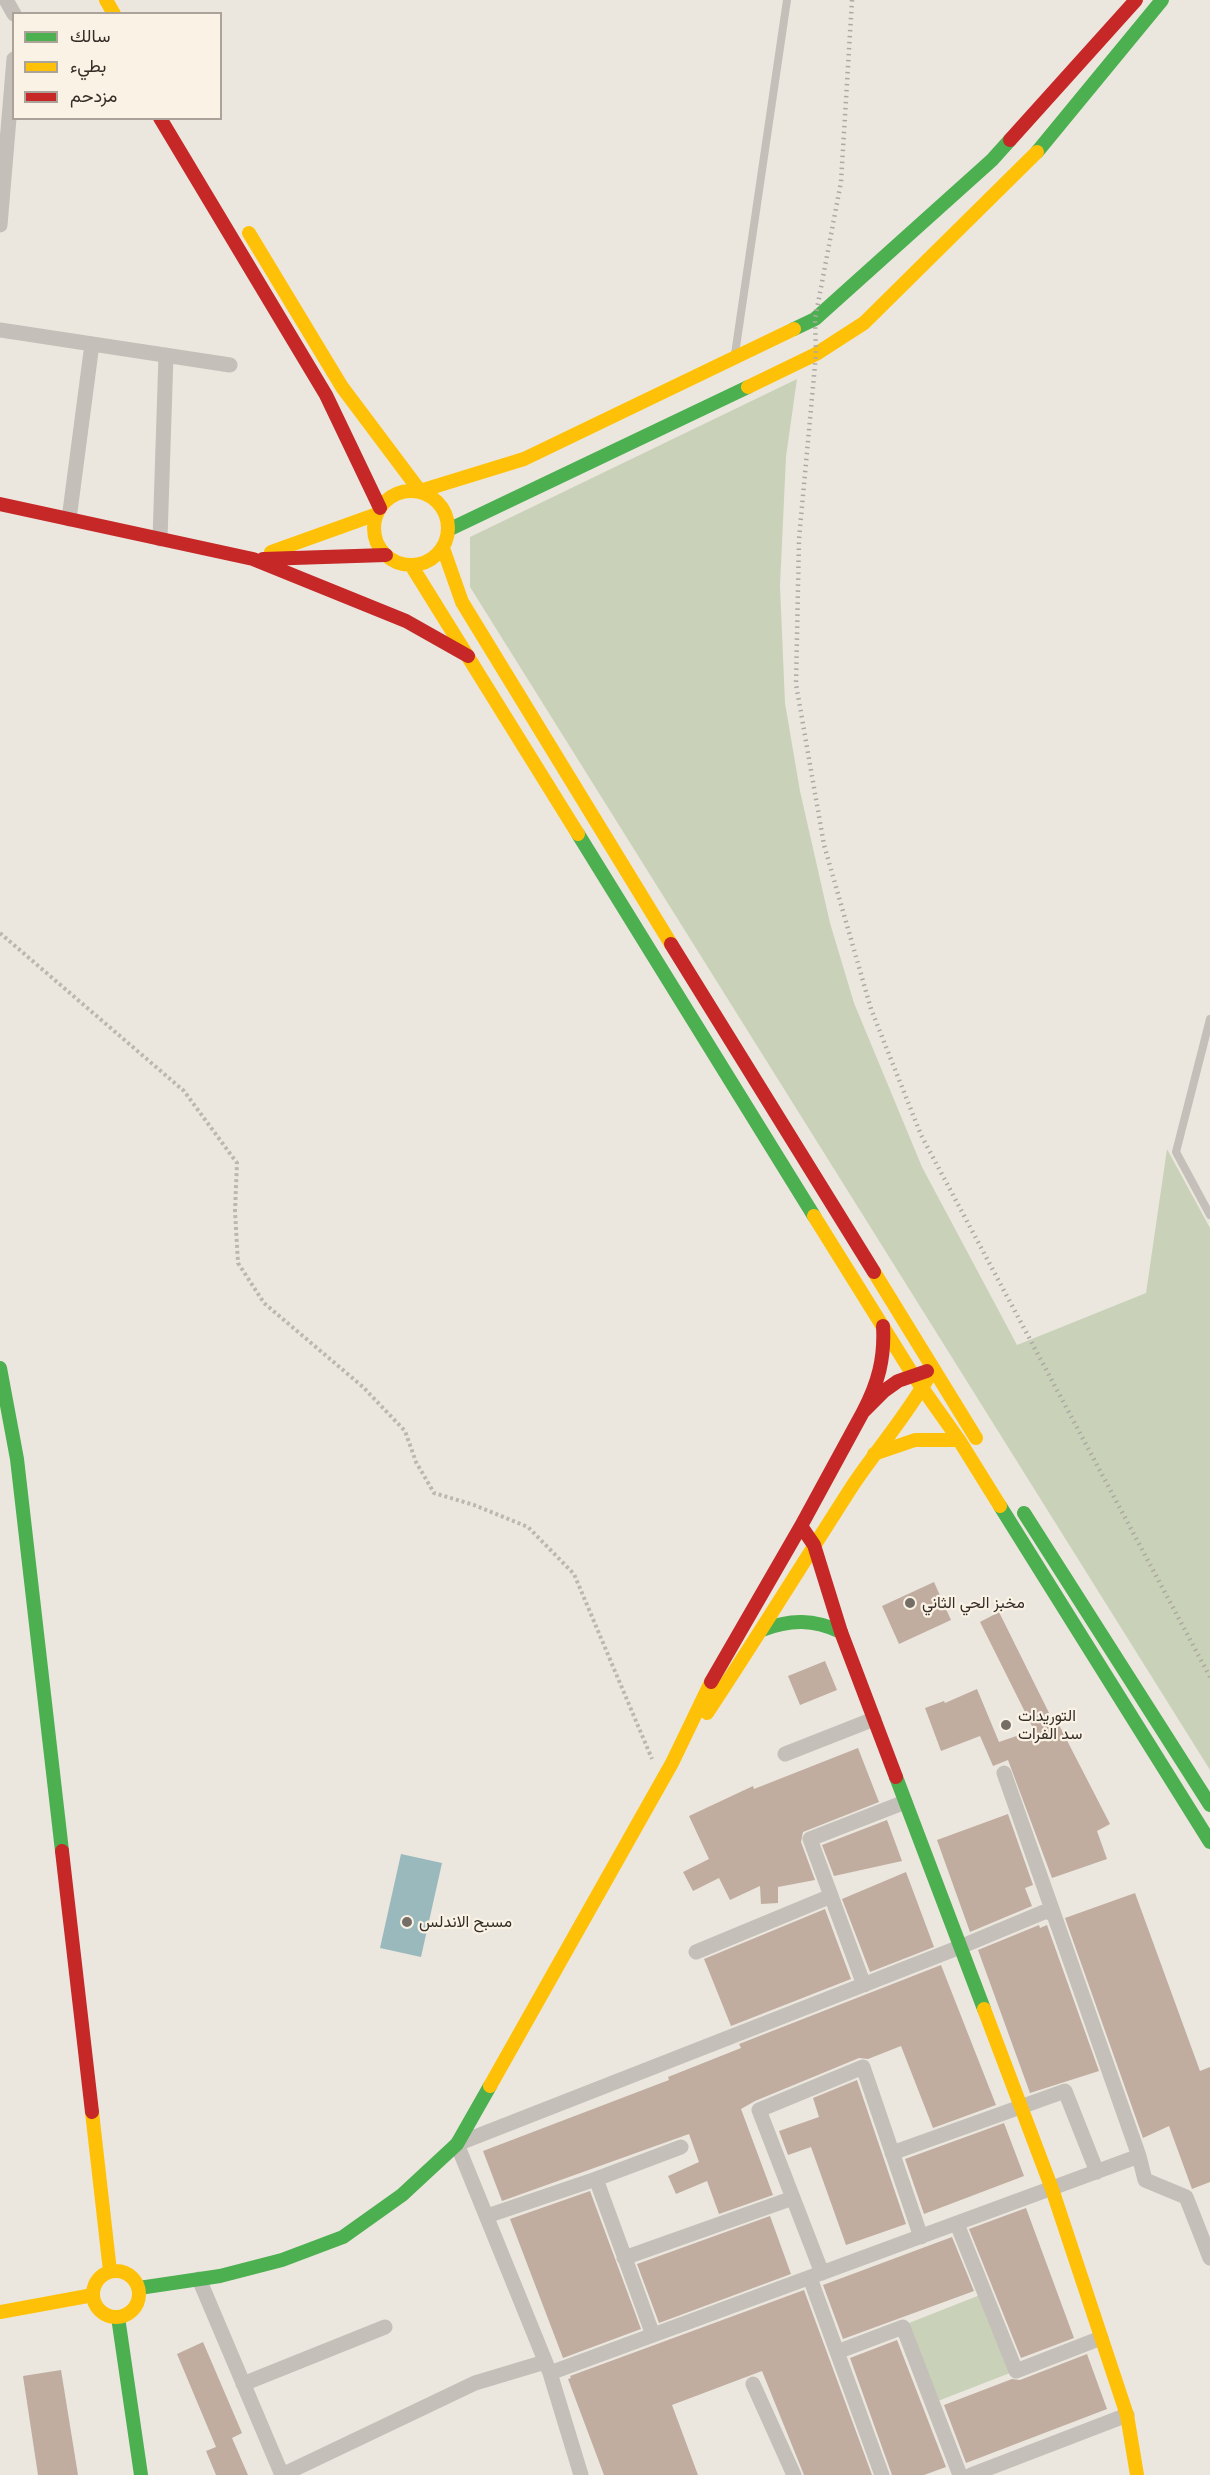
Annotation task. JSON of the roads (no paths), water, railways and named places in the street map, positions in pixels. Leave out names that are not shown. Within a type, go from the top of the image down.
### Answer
[{"type":"main road","points":[[253,559],[378,511],[389,497],[399,492],[420,491],[524,459],[815,319],[992,160],[1136,0]]},
{"type":"main road","points":[[448,530],[816,354],[864,323],[1034,155],[1162,0]]},
{"type":"main road","points":[[161,120],[326,395],[378,511],[375,536],[386,555],[395,561],[411,565],[427,562],[443,548],[448,530],[446,513],[440,503],[420,491],[342,387],[239,218]]},
{"type":"main road","points":[[0,504],[253,559],[406,621],[468,656]]},
{"type":"main road","points":[[443,548],[462,602],[493,655],[982,1449]]},
{"type":"main road","points":[[253,559],[386,555]]},
{"type":"main road","points":[[411,565],[883,1326],[959,1440],[1210,1842]]},
{"type":"main road","points":[[139,2288],[220,2277],[282,2260],[343,2237],[402,2195],[458,2144],[672,1763],[713,1677],[801,1526],[863,1412],[879,1379],[883,1362],[883,1326]]},
{"type":"main road","points":[[0,1368],[17,1459],[110,2271]]},
{"type":"main road","points":[[863,1412],[884,1391],[914,1375],[932,1369]]},
{"type":"main road","points":[[672,1763],[726,1687],[814,1545],[874,1454],[923,1389],[932,1369]]},
{"type":"main road","points":[[874,1454],[890,1446],[924,1438],[959,1440]]},
{"type":"main road","points":[[1014,1498],[1210,1804]]},
{"type":"main road","points":[[801,1526],[814,1545],[841,1632],[1052,2190],[1126,2415],[1137,2475]]},
{"type":"main road","points":[[762,1630],[788,1621],[802,1620],[815,1621],[841,1632]]},
{"type":"main road","points":[[110,2271],[126,2272],[132,2276],[139,2288],[137,2305],[126,2315],[118,2317],[111,2317],[98,2309],[93,2295],[97,2280],[110,2271]]},
{"type":"main road","points":[[0,2312],[93,2295]]},
{"type":"main road","points":[[118,2317],[141,2475]]},
{"type":"street","points":[[0,225],[2,168],[12,77]]},
{"type":"street","points":[[0,330],[230,365]]},
{"type":"street","points":[[69,519],[92,344]]},
{"type":"street","points":[[160,539],[166,355]]},
{"type":"street","points":[[785,1755],[874,1719]]},
{"type":"street","points":[[1004,1773],[1139,2156],[1144,2180],[1186,2197],[1210,2258]]},
{"type":"street","points":[[864,1985],[810,1839],[905,1802]]},
{"type":"street","points":[[696,1952],[831,1896]]},
{"type":"street","points":[[581,2475],[548,2367],[458,2144],[1044,1912],[1049,1911],[1054,1915]]},
{"type":"street","points":[[882,2475],[837,2352],[793,2198],[759,2110],[863,2067],[921,2237]]},
{"type":"street","points":[[892,2153],[1065,2091],[1097,2172]]},
{"type":"street","points":[[487,2216],[596,2180],[681,2147]]},
{"type":"street","points":[[199,2279],[282,2475],[476,2383],[548,2367],[652,2335],[1052,2190],[1139,2156]]},
{"type":"street","points":[[596,2180],[652,2335]]},
{"type":"street","points":[[624,2258],[793,2198]]},
{"type":"street","points":[[957,2224],[1016,2371],[1101,2338]]},
{"type":"street","points":[[243,2384],[385,2327]]},
{"type":"street","points":[[837,2352],[903,2327],[960,2475]]},
{"type":"street","points":[[753,2384],[794,2475]]},
{"type":"street","points":[[971,2475],[1126,2415]]},
{"type":"lane","points":[[734,358],[787,0]]},
{"type":"lane","points":[[1210,1019],[1176,1152],[1210,1215]]},
{"type":"water","points":[[401,1854],[442,1863],[421,1957],[380,1948]]},
{"type":"railway","points":[[852,0],[841,182],[815,319],[816,354],[799,539],[796,684],[824,845],[871,1009],[921,1135],[1210,1677]]},
{"type":"place","name":"مخبز الحي الثاني","points":[[910,1603]]},
{"type":"place","name":"التوريدات سد الفرات","points":[[1006,1725]]},
{"type":"place","name":"مسبح الاندلس","points":[[407,1922]]}]
